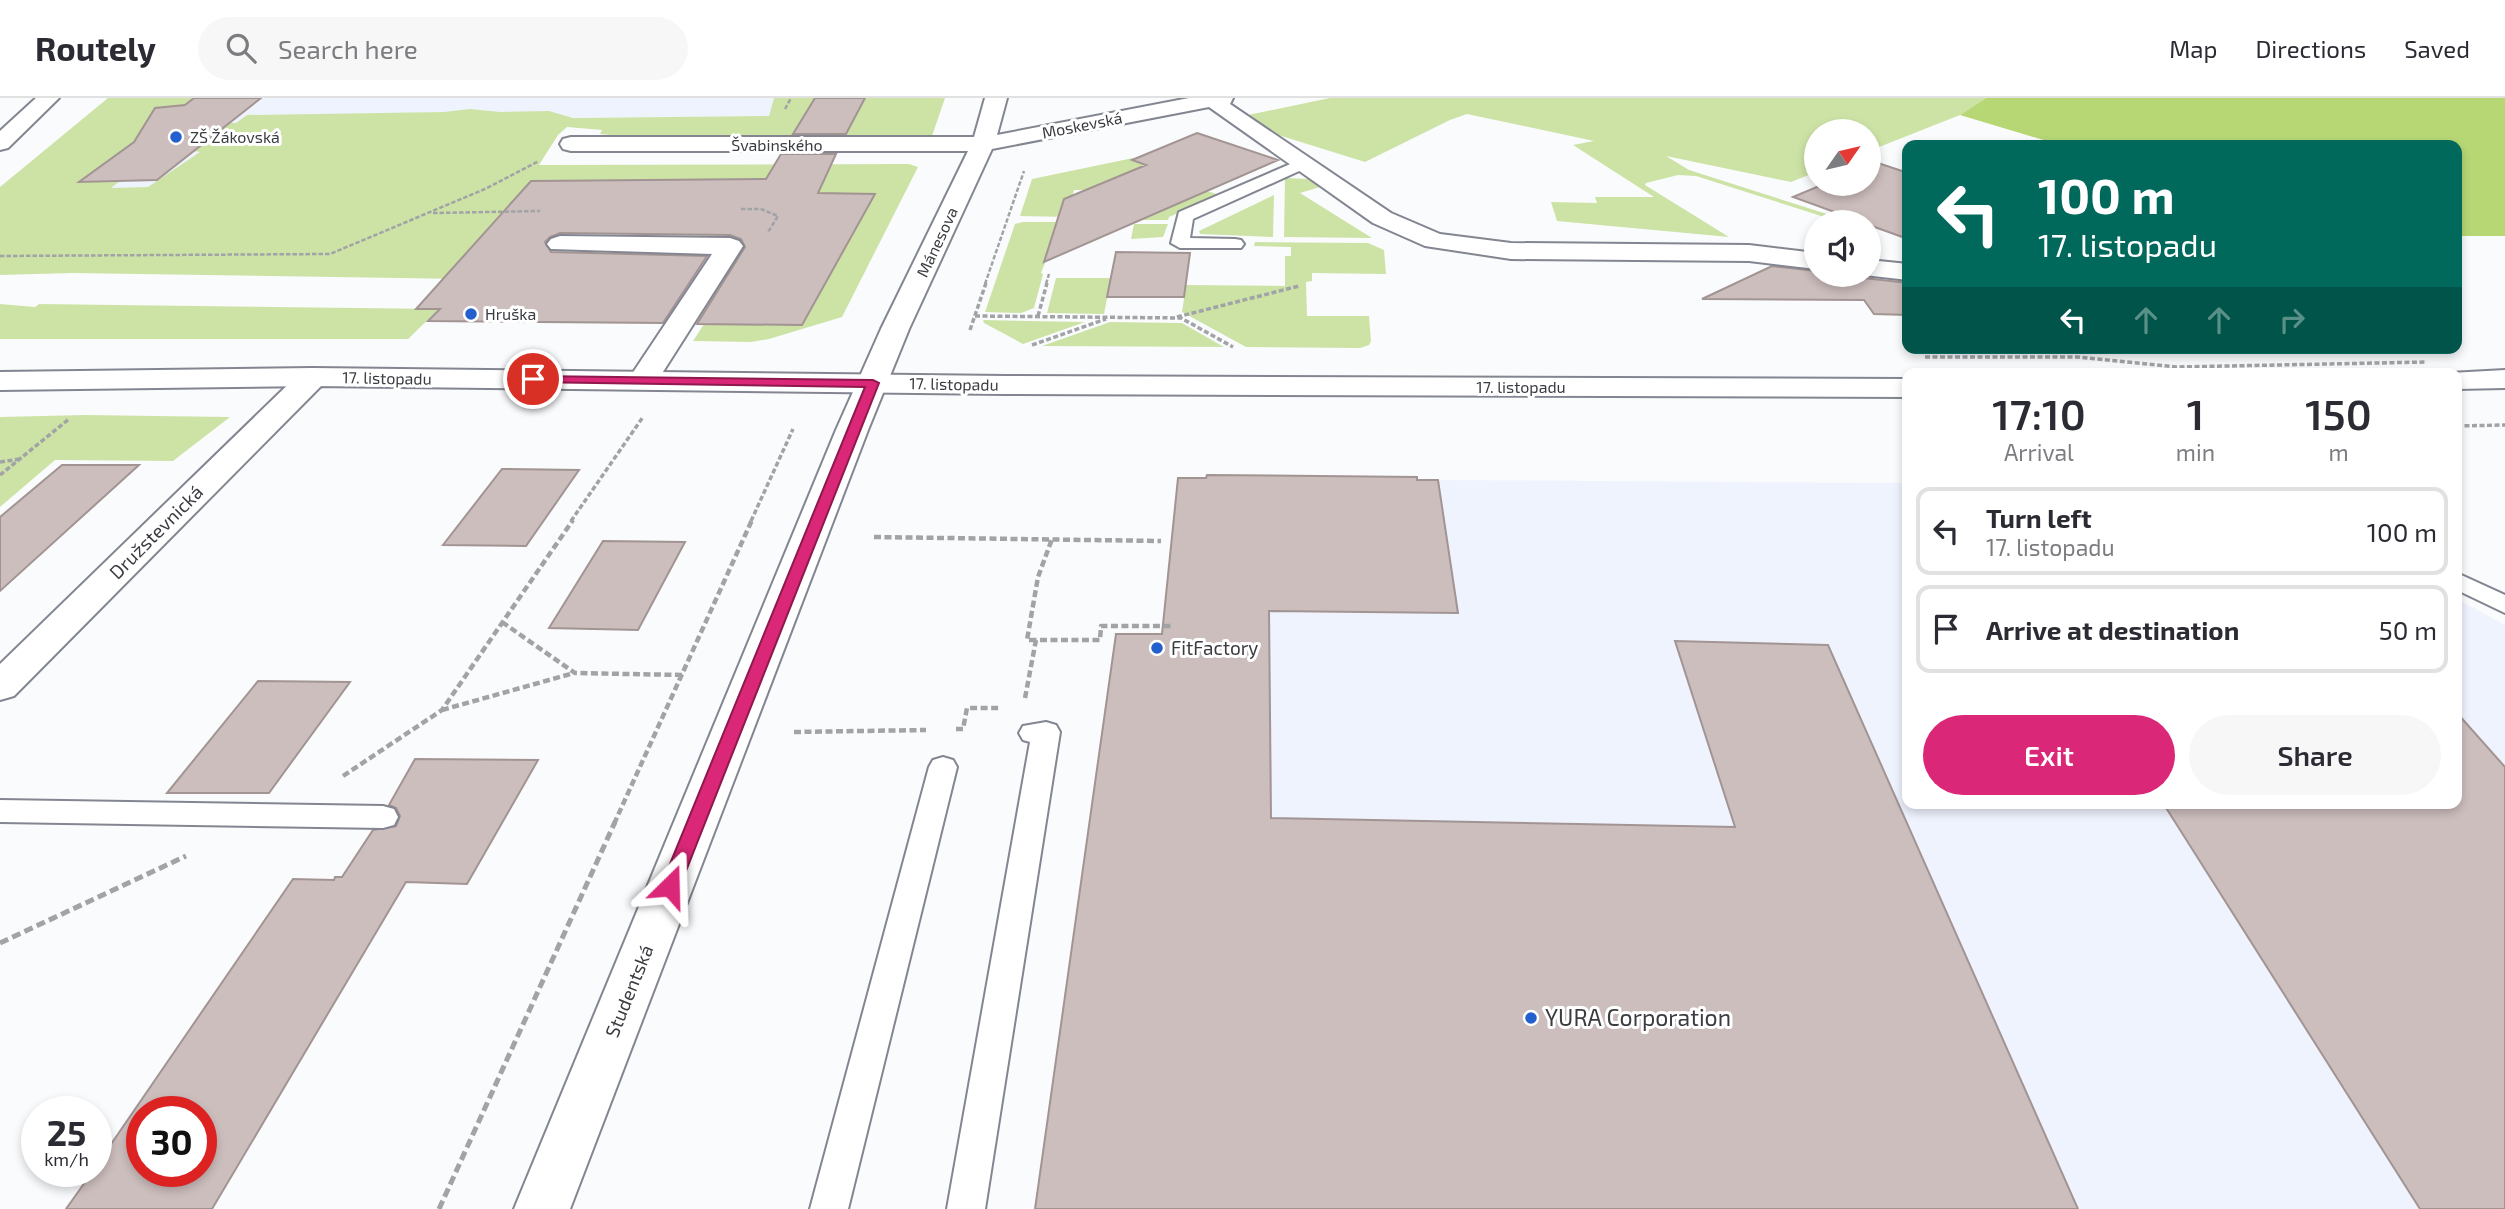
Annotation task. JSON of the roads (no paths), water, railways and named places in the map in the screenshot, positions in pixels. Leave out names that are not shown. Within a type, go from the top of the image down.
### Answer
[{"type":"street","points":[[0,144],[48,98]]},
{"type":"street","name":"Mánesova","points":[[873,383],[983,145],[996,98]]},
{"type":"street","points":[[1220,98],[1219,106],[1381,218],[1434,241],[1511,251],[1749,253],[1804,260]]},
{"type":"street","name":"Moskevská","points":[[983,145],[1220,98]]},
{"type":"street","name":"Švabinského","points":[[571,144],[983,145]]},
{"type":"street","points":[[560,244],[730,246],[643,380]]},
{"type":"street","points":[[1881,269],[1902,271]]},
{"type":"street","name":"17. listopadu","points":[[0,381],[313,377],[873,383],[1902,388]]},
{"type":"street","name":"Družstevnická","points":[[0,687],[313,377]]},
{"type":"street","points":[[2462,380],[2505,379]]},
{"type":"street","name":"Studentská","points":[[542,1209],[873,383]]},
{"type":"lane","points":[[1235,244],[1180,243],[1185,216],[1302,164]]},
{"type":"lane","points":[[2462,583],[2505,606]]},
{"type":"lane","points":[[966,1209],[1040,734]]},
{"type":"lane","points":[[829,1209],[943,767]]},
{"type":"lane","points":[[0,811],[383,817]]},
{"type":"place","name":"ZŠ Žákovská","points":[[176,137]]},
{"type":"place","name":"Hruška","points":[[471,314]]},
{"type":"place","name":"FitFactory","points":[[1157,648]]},
{"type":"place","name":"YURA Corporation","points":[[1531,1018]]}]
